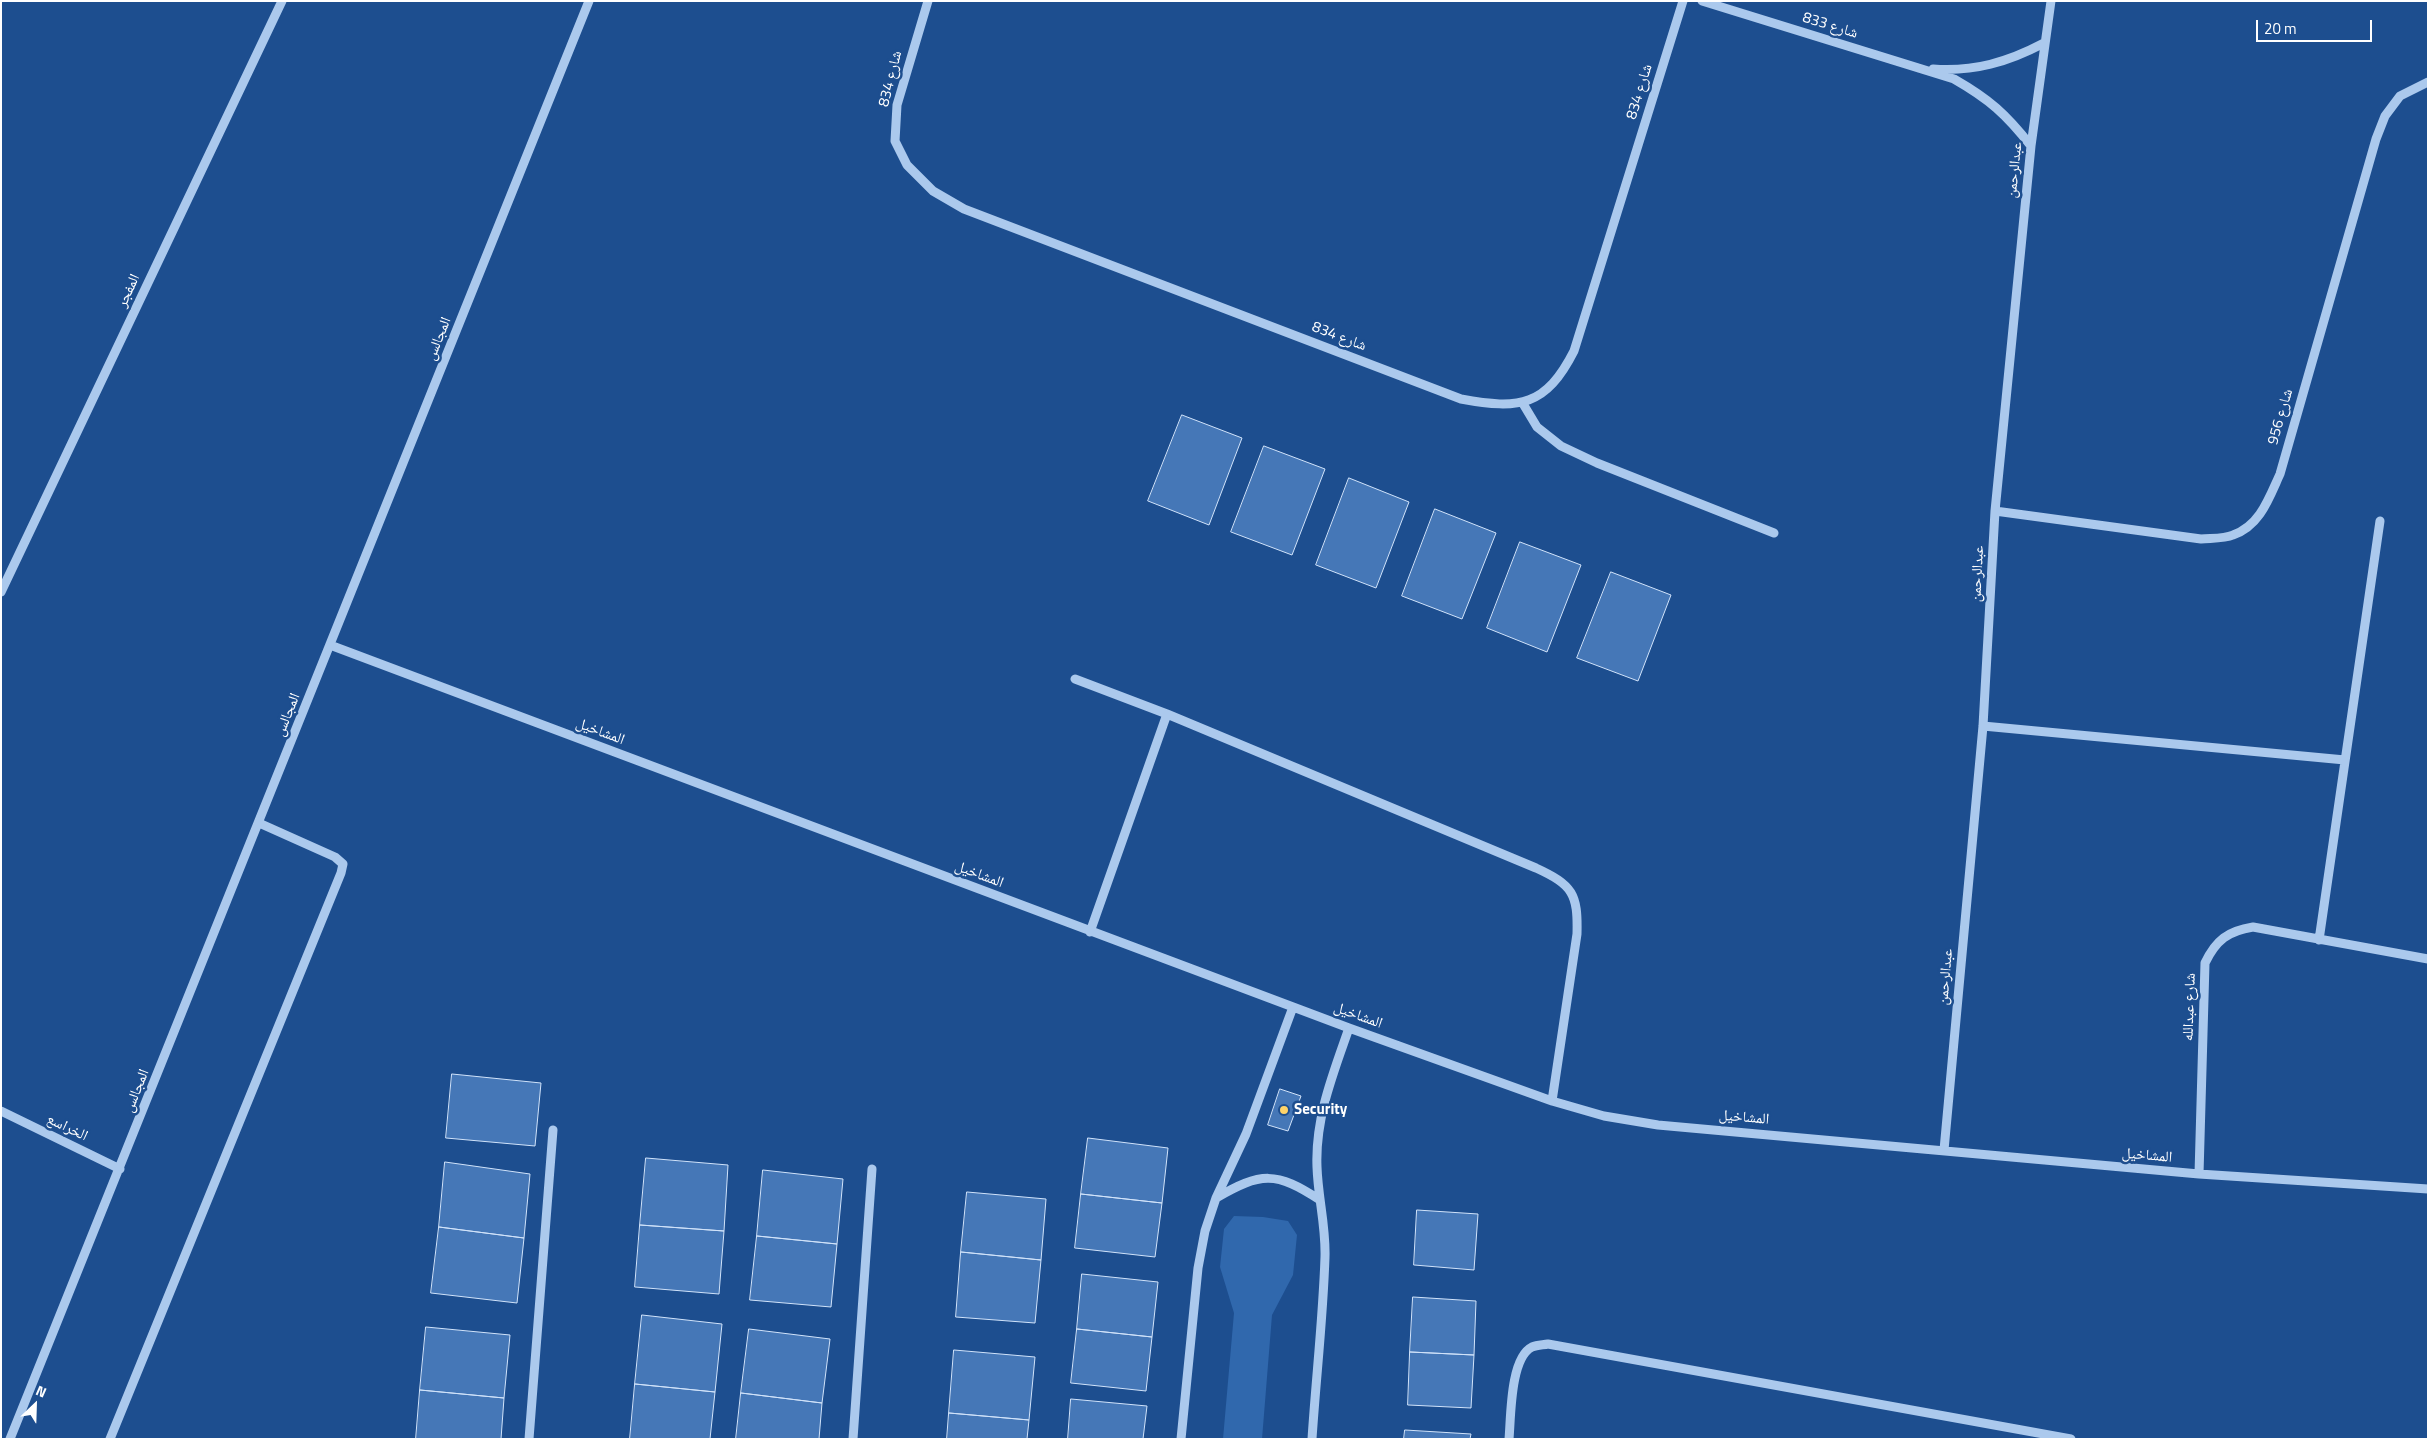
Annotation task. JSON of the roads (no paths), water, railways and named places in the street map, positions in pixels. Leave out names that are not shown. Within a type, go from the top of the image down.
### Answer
[{"type":"street","name":"المفجر","points":[[1,592],[282,1]]},
{"type":"street","name":"المجالس","points":[[10,1439],[589,1]]},
{"type":"street","name":"شارع 834","points":[[928,1],[896,105],[895,140],[907,166],[933,191],[964,209],[1461,399],[1494,405],[1522,402],[1548,390],[1563,372],[1574,351],[1683,1]]},
{"type":"street","name":"شارع 833","points":[[1702,1],[1954,79],[1984,96],[2010,119],[2031,146]]},
{"type":"street","name":"عبدالرحمن","points":[[1944,1150],[1984,726],[1995,511],[2031,146],[2051,1]]},
{"type":"street","name":"شارع 833","points":[[1920,68],[1954,70],[1988,66],[2020,56],[2044,44]]},
{"type":"street","name":"شارع 956","points":[[1995,511],[2201,538],[2232,536],[2254,523],[2268,500],[2280,474],[2376,139],[2385,116],[2400,96],[2428,82]]},
{"type":"street","points":[[1522,402],[1537,426],[1561,446],[1596,463],[1774,533]]},
{"type":"street","points":[[2319,940],[2380,521]]},
{"type":"street","name":"المشاخيل","points":[[330,645],[1349,1028],[1552,1101],[1604,1116],[1658,1124],[2199,1174],[2428,1189]]},
{"type":"street","points":[[1076,679],[1167,714],[1555,876],[1570,889],[1577,909],[1576,934],[1552,1101]]},
{"type":"street","points":[[1090,932],[1167,714]]},
{"type":"street","points":[[1984,726],[2345,760]]},
{"type":"street","points":[[110,1439],[342,873],[343,864],[335,857],[259,823]]},
{"type":"street","name":"شارع عبدالله","points":[[2199,1174],[2204,978],[2206,963],[2212,948],[2223,937],[2237,930],[2253,927],[2428,959]]},
{"type":"street","points":[[1181,1439],[1198,1268],[1204,1231],[1216,1198],[1235,1161],[1293,1007]]},
{"type":"street","points":[[1312,1439],[1325,1259],[1325,1227],[1320,1200],[1317,1139],[1323,1101],[1349,1028]]},
{"type":"street","name":"الخراسع","points":[[1,1111],[120,1169]]},
{"type":"street","points":[[529,1439],[553,1130]]},
{"type":"street","points":[[853,1439],[872,1169]]},
{"type":"street","points":[[1216,1198],[1244,1182],[1262,1178],[1282,1179],[1300,1187],[1320,1200]]},
{"type":"street","points":[[1509,1439],[1515,1378],[1520,1360],[1532,1347],[1548,1344],[2071,1439]]},
{"type":"place","name":"Security","points":[[1284,1110]]}]
